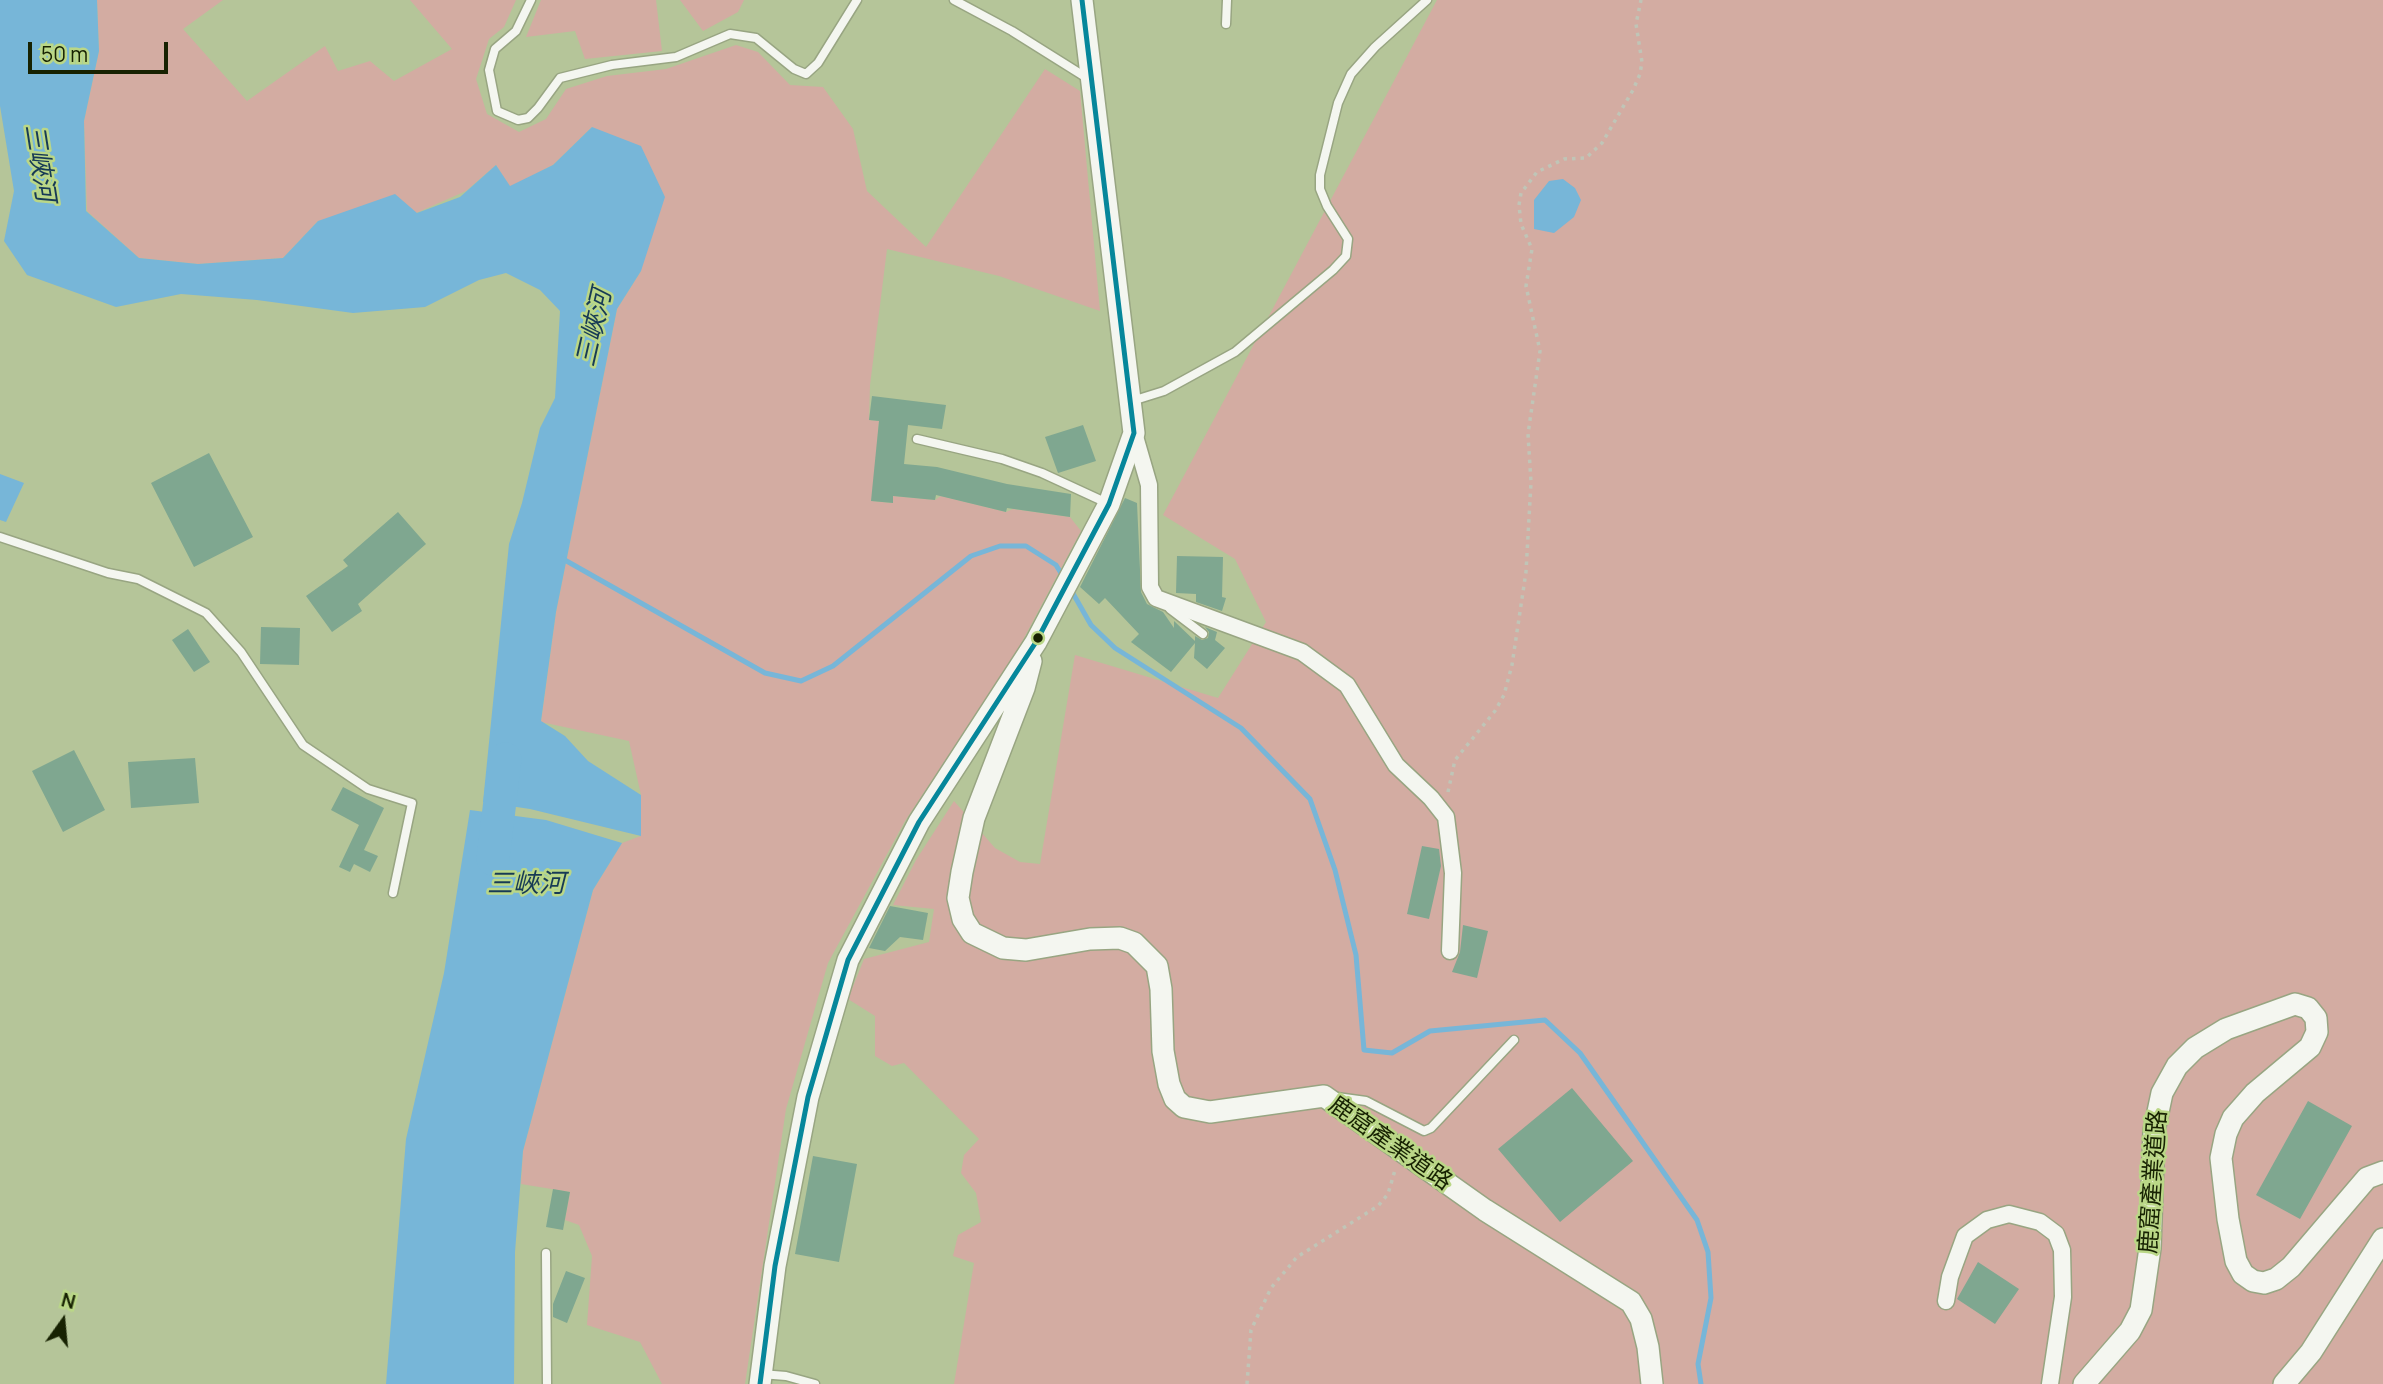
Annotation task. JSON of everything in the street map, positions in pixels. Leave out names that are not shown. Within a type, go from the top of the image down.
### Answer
[{"type":"street","points":[[1082,0],[1134,433],[1149,485],[1150,587],[1156,598],[1302,652],[1348,685],[1396,765],[1431,798],[1446,817],[1454,873],[1450,951]]},
{"type":"street","points":[[761,1379],[775,1266],[808,1097],[848,960],[919,822],[1036,642],[1109,504],[1134,433]]},
{"type":"street","name":"鹿窟產業道路","points":[[1036,642],[1024,688],[974,818],[962,872],[958,898],[963,919],[972,933],[1003,948],[1026,950],[1090,939],[1120,938],[1134,943],[1149,955],[1157,966],[1161,989],[1163,1051],[1169,1084],[1175,1099],[1184,1107],[1210,1112],[1324,1096],[1399,1151],[1630,1302],[1641,1319],[1648,1347],[1652,1384]]},
{"type":"street","name":"鹿窟產業道路","points":[[2084,1384],[2130,1331],[2141,1310],[2150,1248],[2154,1131],[2162,1093],[2177,1066],[2195,1048],[2227,1029],[2295,1004],[2308,1008],[2316,1018],[2317,1032],[2310,1047],[2255,1093],[2233,1118],[2226,1134],[2221,1158],[2228,1219],[2236,1261],[2243,1274],[2253,1281],[2264,1283],[2276,1279],[2291,1267],[2367,1178],[2383,1172]]},
{"type":"street","points":[[1945,1301],[1950,1277],[1965,1236],[1987,1220],[2009,1214],[2040,1222],[2056,1234],[2062,1250],[2063,1297],[2050,1384]]},
{"type":"street","points":[[2284,1384],[2311,1352],[2383,1239]]},
{"type":"lane","points":[[531,0],[516,30],[495,49],[489,70],[497,111],[518,120],[528,118],[538,108],[560,78],[612,65],[676,57],[730,34],[756,38],[794,69],[806,74],[818,62],[857,0]]},
{"type":"lane","points":[[954,0],[1012,31],[1092,81]]},
{"type":"lane","points":[[1226,23],[1227,0]]},
{"type":"lane","points":[[1132,401],[1164,391],[1235,352],[1346,256],[1348,239],[1327,206],[1320,189],[1320,175],[1338,103],[1351,74],[1375,47],[1427,0]]},
{"type":"lane","points":[[917,439],[1015,464],[1080,489],[1109,504]]},
{"type":"lane","points":[[0,537],[108,573],[138,579],[206,613],[241,652],[303,746],[369,789],[412,803],[393,893]]},
{"type":"lane","points":[[1156,598],[1203,635]]},
{"type":"lane","points":[[1324,1096],[1366,1101],[1424,1131],[1431,1128],[1514,1040]]},
{"type":"lane","points":[[546,1253],[547,1384]]},
{"type":"lane","points":[[761,1379],[786,1376],[815,1384]]},
{"type":"path","points":[[1446,817],[1455,760],[1495,711],[1504,695],[1512,665],[1526,572],[1531,482],[1528,433],[1540,351],[1526,286],[1532,250],[1521,224],[1521,192],[1536,172],[1564,159],[1586,158],[1602,143],[1640,74],[1642,62],[1636,24],[1641,0]]},
{"type":"path","points":[[1247,1384],[1251,1329],[1271,1289],[1297,1257],[1378,1206],[1388,1194],[1399,1151]]},
{"type":"shaded area","points":[[97,0],[223,0],[183,29],[247,101],[325,46],[338,71],[370,61],[394,81],[452,49],[410,0],[516,0],[504,27],[489,39],[476,79],[487,114],[519,132],[546,119],[566,89],[607,76],[666,69],[736,45],[758,52],[790,85],[823,87],[853,129],[867,191],[926,247],[1045,69],[1080,91],[1100,311],[999,276],[887,249],[870,385],[869,420],[879,421],[872,501],[892,503],[893,496],[935,500],[941,496],[1006,512],[1013,509],[1070,517],[1081,531],[1016,653],[905,821],[828,963],[786,1109],[745,1384],[662,1384],[640,1342],[587,1325],[592,1256],[579,1225],[565,1220],[570,1192],[521,1184],[523,1151],[593,890],[622,843],[641,836],[641,795],[629,741],[541,722],[556,612],[617,309],[641,271],[592,127],[553,165],[510,187],[496,165],[466,191],[416,213],[318,221],[283,258],[198,264],[139,258],[87,211],[84,121],[99,51]]},
{"type":"shaded area","points":[[541,0],[656,0],[662,51],[585,59],[575,31],[526,37]]},
{"type":"shaded area","points":[[680,0],[744,0],[738,12],[703,31]]},
{"type":"shaded area","points":[[1437,0],[2383,0],[2383,1384],[954,1384],[974,1263],[953,1256],[958,1235],[981,1222],[976,1193],[961,1173],[964,1155],[979,1139],[904,1063],[892,1066],[875,1056],[875,1016],[848,999],[864,959],[929,942],[934,909],[893,905],[916,860],[954,801],[995,848],[1020,862],[1040,864],[1075,655],[1218,698],[1266,622],[1235,559],[1163,515]]},
{"type":"water","points":[[0,0],[97,0],[99,51],[84,121],[86,211],[139,258],[198,264],[283,258],[318,221],[395,194],[417,213],[460,197],[496,165],[510,186],[553,165],[592,127],[641,146],[665,197],[641,271],[617,309],[556,612],[541,721],[565,736],[588,761],[641,795],[641,836],[530,809],[483,802],[509,544],[540,428],[555,398],[560,311],[540,290],[506,273],[479,280],[425,307],[353,313],[257,300],[181,294],[116,307],[27,275],[4,241],[14,191],[0,106]]},
{"type":"water","points":[[1563,179],[1575,188],[1581,200],[1574,217],[1554,233],[1534,229],[1534,200],[1549,181]]},
{"type":"water","points":[[0,474],[24,483],[6,522],[0,520]]},
{"type":"water","name":"三峽河","points":[[470,810],[546,820],[622,843],[593,890],[523,1151],[515,1252],[514,1384],[386,1384],[406,1139],[444,973]]},
{"type":"building","points":[[872,396],[946,405],[942,429],[908,425],[904,464],[937,467],[1007,484],[1071,494],[1070,517],[1007,508],[1006,512],[936,495],[935,500],[893,496],[893,503],[871,501],[879,421],[869,420]]},
{"type":"building","points":[[1083,425],[1096,461],[1058,473],[1045,437]]},
{"type":"building","points":[[209,453],[253,537],[194,567],[151,483]]},
{"type":"building","points":[[1125,498],[1137,503],[1141,592],[1147,604],[1163,612],[1174,628],[1174,621],[1195,641],[1195,636],[1202,640],[1208,638],[1209,632],[1205,627],[1217,632],[1215,640],[1225,648],[1207,669],[1194,658],[1195,643],[1171,672],[1131,642],[1139,634],[1105,598],[1099,604],[1080,587]]},
{"type":"building","points":[[398,512],[426,544],[358,604],[362,611],[332,632],[306,596],[348,566],[343,560]]},
{"type":"building","points":[[1177,556],[1223,557],[1222,597],[1226,598],[1222,611],[1196,602],[1196,594],[1176,593]]},
{"type":"building","points":[[261,627],[300,628],[299,665],[260,664]]},
{"type":"building","points":[[188,629],[210,662],[194,672],[172,640]]},
{"type":"building","points":[[74,750],[105,810],[63,832],[32,771]]},
{"type":"building","points":[[195,758],[199,803],[131,808],[128,762]]},
{"type":"building","points":[[343,787],[384,808],[364,850],[378,856],[370,872],[354,864],[350,872],[339,867],[359,825],[331,810]]},
{"type":"building","points":[[1422,846],[1439,849],[1441,866],[1429,919],[1407,914]]},
{"type":"building","points":[[890,906],[928,913],[923,940],[900,937],[885,951],[869,948]]},
{"type":"building","points":[[1463,925],[1488,931],[1477,978],[1452,972],[1460,952]]},
{"type":"building","points":[[1572,1088],[1633,1161],[1560,1222],[1498,1149]]},
{"type":"building","points":[[2308,1101],[2352,1126],[2300,1219],[2256,1195]]},
{"type":"building","points":[[813,1156],[857,1164],[839,1262],[795,1254]]},
{"type":"building","points":[[553,1189],[570,1192],[563,1230],[546,1227]]},
{"type":"building","points":[[1978,1262],[2019,1289],[1995,1324],[1957,1299]]},
{"type":"building","points":[[566,1271],[585,1278],[567,1323],[553,1317],[553,1304]]},
{"type":"waterway","points":[[563,559],[765,673],[801,681],[833,666],[971,556],[1000,546],[1026,546],[1056,565],[1064,578]]},
{"type":"waterway","points":[[1071,590],[1091,625],[1115,648],[1241,728],[1310,799],[1335,870],[1356,955],[1364,1050],[1392,1053],[1430,1031],[1545,1020],[1580,1053],[1697,1220],[1708,1252],[1711,1298],[1698,1364],[1701,1384]]},
{"type":"waterway","name":"三峽河","points":[[493,859],[505,759]]},
{"type":"transit line","points":[[760,1384],[775,1266],[808,1097],[848,960],[919,822],[1036,642],[1109,504],[1134,433],[1082,0]]}]
